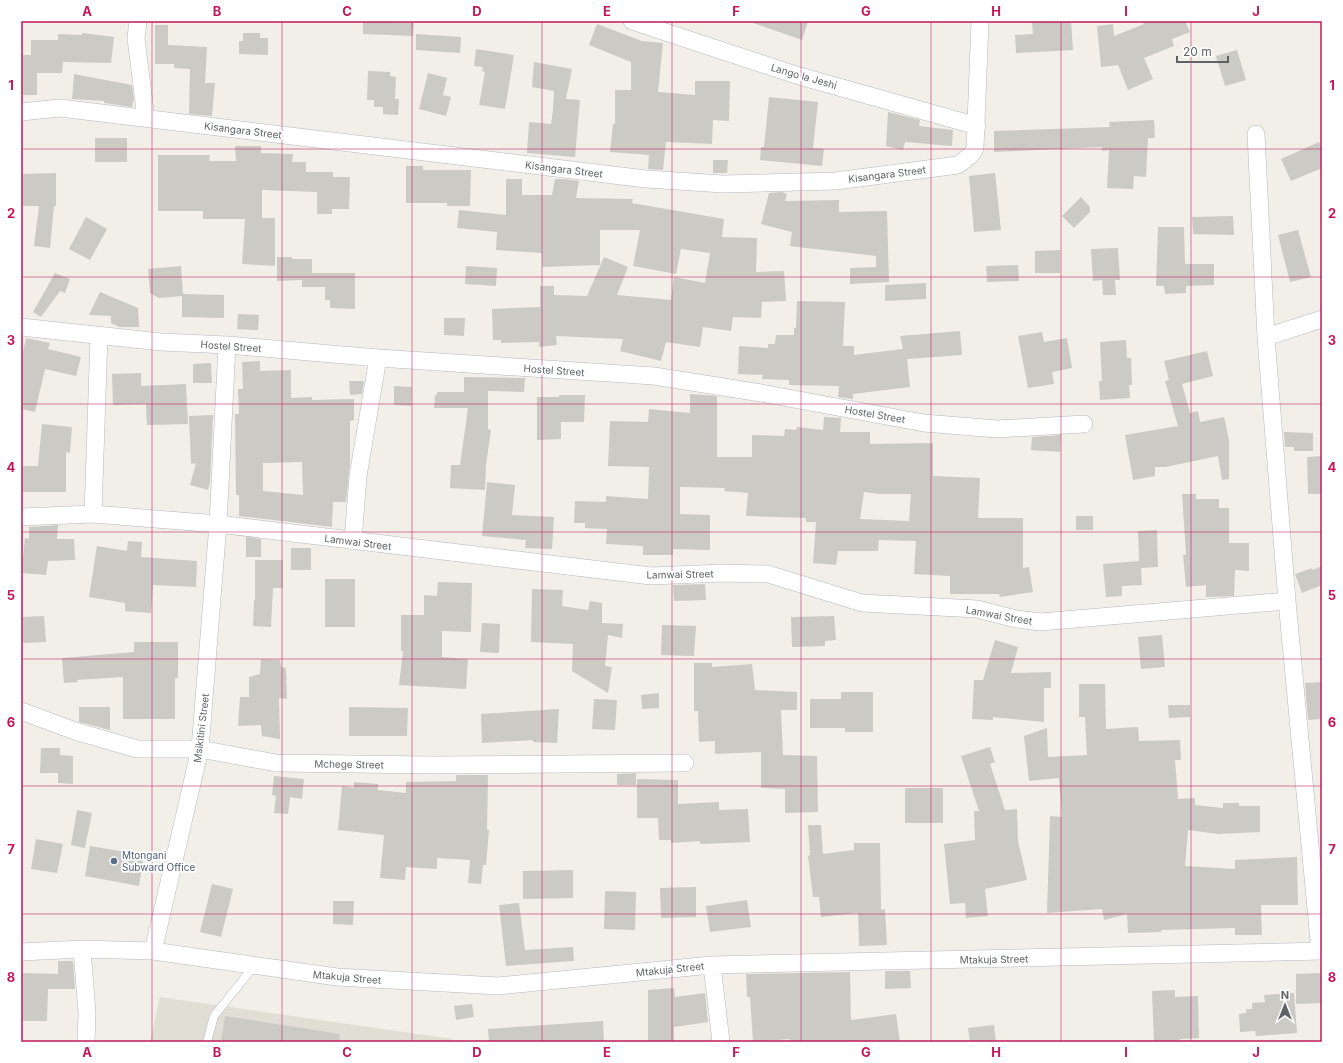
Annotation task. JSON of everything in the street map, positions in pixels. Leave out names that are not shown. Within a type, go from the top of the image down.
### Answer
[{"type":"street","points":[[138,21],[136,38],[146,118]]},
{"type":"street","name":"Lango la Jeshi","points":[[632,21],[796,75],[977,126]]},
{"type":"street","name":"Kisangara Street","points":[[21,112],[60,108],[646,179],[723,184],[836,181],[958,165],[971,155],[975,148],[977,126],[980,21]]},
{"type":"street","points":[[1256,134],[1266,337],[1287,601],[1321,951]]},
{"type":"street","points":[[1266,337],[1322,319]]},
{"type":"street","name":"Hostel Street","points":[[21,327],[99,336],[378,358],[654,376],[761,393],[924,423],[997,428],[1084,424]]},
{"type":"street","points":[[93,514],[99,336]]},
{"type":"street","name":"Msikitini Street","points":[[153,951],[200,749],[218,524],[227,345]]},
{"type":"street","points":[[353,541],[358,476],[378,358]]},
{"type":"street","name":"Lamwai Street","points":[[21,517],[93,514],[218,524],[651,576],[723,573],[768,574],[862,603],[977,609],[1016,619],[1040,622],[1287,601]]},
{"type":"street","name":"Mchege Street","points":[[21,711],[75,731],[137,749],[200,749],[276,763],[432,766],[685,763]]},
{"type":"street","points":[[82,949],[87,1013],[86,1042]]},
{"type":"street","name":"Mtakuja Street","points":[[21,952],[82,949],[153,951],[337,978],[498,986],[712,965],[1321,951]]},
{"type":"street","points":[[712,965],[721,1042]]},
{"type":"lane","points":[[206,1042],[214,1016],[254,966]]},
{"type":"shaded area","points":[[160,997],[453,1039],[453,1042],[150,1042]]},
{"type":"building","points":[[363,21],[414,23],[413,36],[363,34]]},
{"type":"building","points":[[753,21],[808,21],[802,40],[753,23]]},
{"type":"building","points":[[1071,21],[1073,50],[1016,53],[1015,35],[1033,34],[1032,22]]},
{"type":"building","points":[[1142,21],[1185,21],[1190,32],[1172,39],[1174,46],[1144,58],[1153,79],[1128,90],[1118,65],[1101,67],[1097,26],[1113,24],[1114,36],[1144,24]]},
{"type":"building","points":[[597,24],[642,41],[663,43],[658,92],[695,95],[695,81],[730,81],[729,121],[713,120],[712,144],[666,142],[663,170],[648,169],[649,155],[610,152],[613,124],[615,124],[615,90],[631,90],[631,62],[589,45]]},
{"type":"building","points":[[155,25],[168,25],[168,45],[207,47],[205,83],[215,83],[212,116],[189,114],[190,69],[174,68],[174,64],[155,64]]},
{"type":"building","points":[[82,33],[114,37],[111,63],[63,62],[62,73],[37,73],[37,95],[21,95],[21,55],[31,55],[31,40],[58,40],[58,34],[82,35]]},
{"type":"building","points":[[243,33],[260,33],[260,38],[268,38],[268,55],[239,54],[239,41],[243,41]]},
{"type":"building","points":[[416,34],[461,37],[460,53],[416,50]]},
{"type":"building","points":[[476,49],[514,55],[505,109],[479,105],[485,72],[482,71],[483,67],[474,66]]},
{"type":"building","points":[[1237,50],[1246,80],[1225,86],[1216,56]]},
{"type":"building","points":[[534,62],[572,69],[566,99],[580,100],[575,157],[527,153],[529,122],[551,124],[553,110],[554,91],[532,87]]},
{"type":"building","points":[[368,71],[390,72],[390,76],[396,77],[395,99],[399,99],[398,115],[383,114],[383,107],[374,107],[374,100],[367,100]]},
{"type":"building","points":[[428,73],[447,78],[443,95],[451,97],[446,116],[419,109]]},
{"type":"building","points":[[74,74],[132,85],[134,99],[132,107],[104,103],[104,101],[72,99]]},
{"type":"building","points":[[769,97],[818,102],[813,148],[824,149],[822,166],[760,160],[761,147],[764,147]]},
{"type":"building","points":[[888,112],[920,120],[919,126],[953,130],[952,146],[905,142],[903,150],[886,146]]},
{"type":"building","points":[[1154,120],[1155,138],[1148,138],[1146,177],[1134,176],[1133,189],[1107,188],[1109,150],[1102,151],[1102,147],[994,152],[994,131],[1110,127],[1109,122]]},
{"type":"building","points":[[95,138],[127,138],[127,162],[95,162]]},
{"type":"building","points":[[1319,142],[1322,150],[1322,168],[1291,181],[1281,159]]},
{"type":"building","points":[[235,146],[261,146],[261,153],[293,154],[292,162],[306,162],[306,172],[333,172],[333,177],[350,177],[349,209],[332,209],[332,214],[317,214],[317,192],[262,190],[262,218],[275,218],[275,266],[242,264],[245,219],[203,219],[203,211],[158,211],[158,155],[210,155],[209,161],[236,161]]},
{"type":"building","points":[[713,160],[728,160],[727,173],[713,173]]},
{"type":"building","points":[[406,166],[423,166],[423,170],[471,170],[470,206],[447,206],[447,203],[406,203]]},
{"type":"building","points":[[56,173],[56,206],[54,206],[50,248],[34,246],[39,206],[21,206],[21,174]]},
{"type":"building","points":[[995,173],[1001,230],[974,232],[969,176]]},
{"type":"building","points":[[506,179],[522,179],[522,195],[552,195],[555,179],[563,179],[579,181],[576,198],[633,199],[632,203],[724,219],[722,237],[757,238],[756,272],[784,271],[786,301],[762,302],[761,318],[733,317],[731,331],[703,327],[700,347],[666,342],[661,361],[620,351],[623,339],[556,336],[557,345],[539,347],[539,342],[501,343],[501,340],[493,340],[492,309],[540,307],[540,286],[554,286],[554,295],[587,296],[604,257],[628,267],[617,295],[671,300],[674,277],[705,283],[710,253],[681,249],[676,274],[633,266],[640,230],[600,230],[600,265],[542,267],[542,253],[496,250],[497,232],[457,228],[459,210],[506,215]]},
{"type":"building","points":[[782,192],[787,194],[785,201],[839,200],[839,212],[887,211],[889,282],[850,284],[850,268],[876,267],[876,256],[790,246],[792,232],[761,224],[769,193]]},
{"type":"building","points":[[1081,197],[1090,207],[1090,212],[1074,228],[1062,216]]},
{"type":"building","points":[[1233,216],[1234,235],[1193,234],[1192,217]]},
{"type":"building","points":[[86,217],[107,229],[90,260],[69,249]]},
{"type":"building","points":[[1158,227],[1184,227],[1185,264],[1214,264],[1214,285],[1186,286],[1186,293],[1165,294],[1164,286],[1156,286]]},
{"type":"building","points":[[1298,230],[1311,277],[1290,282],[1278,235]]},
{"type":"building","points":[[1118,248],[1120,280],[1115,280],[1116,295],[1103,295],[1102,280],[1093,281],[1091,249]]},
{"type":"building","points":[[1060,250],[1060,273],[1035,273],[1035,251]]},
{"type":"building","points":[[277,257],[312,259],[312,273],[355,273],[355,309],[330,308],[330,300],[325,300],[325,287],[302,287],[302,280],[277,281]]},
{"type":"building","points":[[1018,265],[1019,281],[987,282],[986,266]]},
{"type":"building","points":[[181,266],[183,294],[224,295],[224,318],[182,317],[182,296],[159,298],[150,293],[148,269]]},
{"type":"building","points":[[466,266],[497,268],[496,286],[465,284]]},
{"type":"building","points":[[55,273],[70,279],[65,293],[60,291],[41,317],[33,312]]},
{"type":"building","points":[[926,283],[926,299],[885,301],[885,285]]},
{"type":"building","points":[[100,292],[138,308],[139,327],[119,327],[111,323],[111,316],[89,315]]},
{"type":"building","points":[[797,301],[845,302],[843,346],[854,346],[854,355],[903,349],[900,336],[960,331],[962,355],[907,359],[910,387],[853,394],[853,399],[838,397],[839,386],[789,385],[789,380],[762,379],[763,375],[738,374],[739,346],[768,348],[768,344],[775,344],[776,335],[794,335],[794,328],[796,328]]},
{"type":"building","points":[[238,314],[259,315],[258,330],[237,329]]},
{"type":"building","points":[[444,318],[465,318],[464,336],[444,335]]},
{"type":"building","points":[[1042,332],[1044,342],[1067,338],[1072,368],[1052,372],[1054,384],[1028,388],[1018,336]]},
{"type":"building","points":[[26,338],[50,343],[48,349],[81,357],[76,376],[45,369],[35,412],[21,409],[21,360]]},
{"type":"building","points":[[1126,340],[1127,358],[1131,358],[1132,385],[1129,385],[1130,398],[1100,400],[1099,381],[1102,381],[1100,342]]},
{"type":"building","points":[[1207,351],[1213,376],[1182,384],[1190,413],[1198,411],[1200,422],[1224,417],[1229,440],[1229,479],[1222,480],[1218,456],[1166,467],[1155,467],[1155,476],[1133,480],[1125,435],[1178,426],[1165,381],[1169,380],[1164,361]]},
{"type":"building","points":[[260,361],[260,371],[291,370],[291,398],[312,397],[312,400],[354,399],[354,420],[350,421],[350,464],[346,502],[333,502],[332,527],[239,516],[239,495],[236,495],[235,414],[239,414],[238,389],[243,389],[242,362]],"holes":[[[302,462],[303,495],[263,491],[263,463]]]},
{"type":"building","points":[[211,363],[212,383],[193,383],[193,364]]},
{"type":"building","points":[[141,373],[141,386],[186,384],[188,424],[147,425],[146,404],[113,405],[112,374]]},
{"type":"building","points":[[464,377],[525,378],[524,392],[488,391],[488,429],[491,430],[486,465],[485,490],[450,488],[451,465],[460,465],[468,408],[434,408],[435,395],[437,395],[437,392],[464,392]]},
{"type":"building","points":[[349,381],[364,381],[362,394],[350,395]]},
{"type":"building","points":[[394,386],[412,387],[411,406],[394,405]]},
{"type":"building","points":[[690,394],[717,396],[717,457],[752,457],[752,435],[784,436],[785,429],[796,430],[797,427],[823,430],[824,417],[841,418],[840,432],[870,432],[870,444],[933,443],[933,476],[980,478],[978,518],[1023,518],[1023,568],[1029,567],[1033,592],[1000,597],[999,594],[950,594],[950,576],[914,574],[916,541],[879,540],[878,551],[838,551],[836,565],[813,563],[816,522],[806,522],[806,518],[746,516],[748,493],[724,491],[725,488],[680,487],[680,514],[710,515],[710,550],[673,549],[673,555],[643,555],[643,546],[606,544],[607,529],[585,528],[585,523],[574,523],[575,501],[606,502],[606,496],[648,499],[649,467],[608,466],[610,421],[648,422],[649,409],[690,413]],"holes":[[[864,492],[879,494],[911,494],[909,521],[860,519]]]},
{"type":"building","points":[[559,395],[585,395],[584,422],[561,422],[561,439],[537,440],[537,397],[559,397]]},
{"type":"building","points":[[213,415],[210,482],[208,490],[190,485],[196,463],[191,464],[189,416]]},
{"type":"building","points":[[42,424],[72,427],[70,453],[66,452],[66,492],[21,492],[21,466],[38,466]]},
{"type":"building","points":[[1284,432],[1313,433],[1313,451],[1294,451],[1294,447],[1285,447]]},
{"type":"building","points":[[1061,435],[1060,452],[1031,450],[1032,437]]},
{"type":"building","points":[[1322,456],[1322,494],[1308,494],[1307,457]]},
{"type":"building","points":[[487,482],[515,485],[512,515],[554,517],[552,549],[525,548],[526,540],[482,536]]},
{"type":"building","points":[[1182,494],[1196,494],[1196,499],[1219,499],[1219,508],[1229,508],[1229,543],[1249,543],[1249,571],[1235,570],[1234,596],[1206,597],[1206,585],[1186,587],[1183,555],[1186,555]]},
{"type":"building","points":[[1076,516],[1093,516],[1093,530],[1076,530]]},
{"type":"building","points":[[58,525],[57,539],[74,539],[75,560],[48,561],[46,575],[21,573],[25,538],[29,539],[29,527]]},
{"type":"building","points":[[1157,530],[1158,567],[1141,568],[1142,585],[1122,586],[1122,596],[1106,597],[1103,564],[1139,561],[1138,531]]},
{"type":"building","points":[[246,537],[261,539],[261,557],[246,557]]},
{"type":"building","points":[[128,541],[142,542],[141,557],[197,561],[196,587],[153,585],[151,613],[125,611],[125,603],[89,597],[97,546],[127,551]]},
{"type":"building","points":[[291,548],[311,548],[311,570],[291,570]]},
{"type":"building","points":[[255,560],[283,560],[283,588],[273,588],[271,627],[253,626],[255,600]]},
{"type":"building","points":[[1322,566],[1322,585],[1302,593],[1295,574],[1312,568],[1313,570]]},
{"type":"building","points":[[325,579],[355,579],[355,627],[325,627]]},
{"type":"building","points":[[438,582],[472,583],[471,632],[442,631],[442,657],[468,659],[466,689],[399,685],[403,651],[401,651],[401,615],[424,615],[424,595],[437,596]]},
{"type":"building","points":[[705,584],[706,600],[674,601],[673,585]]},
{"type":"building","points":[[532,589],[563,590],[562,606],[588,610],[590,601],[602,603],[602,623],[623,624],[622,638],[608,635],[605,666],[612,667],[608,693],[572,671],[573,644],[531,642]]},
{"type":"building","points":[[44,616],[46,642],[21,643],[21,617]]},
{"type":"building","points":[[834,616],[836,640],[825,641],[825,646],[792,647],[791,617]]},
{"type":"building","points":[[482,623],[500,624],[499,653],[480,652]]},
{"type":"building","points":[[662,625],[696,626],[694,656],[661,655]]},
{"type":"building","points":[[1162,635],[1165,667],[1141,669],[1138,637]]},
{"type":"building","points":[[995,640],[1018,647],[1011,673],[1051,672],[1051,688],[1044,688],[1044,722],[993,717],[993,720],[972,719],[974,680],[983,680]]},
{"type":"building","points":[[134,642],[178,642],[178,678],[175,678],[175,719],[123,719],[123,677],[77,680],[78,682],[64,683],[62,658],[134,652]]},
{"type":"building","points":[[261,659],[280,660],[281,667],[286,668],[287,699],[279,698],[280,739],[262,736],[261,725],[238,726],[240,697],[249,697],[249,677],[260,674]]},
{"type":"building","points":[[694,663],[712,663],[712,667],[752,664],[755,690],[797,692],[797,710],[781,710],[783,755],[817,756],[818,812],[785,813],[785,789],[761,788],[761,752],[715,754],[715,741],[699,742],[698,711],[694,711]]},
{"type":"building","points":[[1322,682],[1322,719],[1308,720],[1305,683]]},
{"type":"building","points":[[1079,684],[1105,684],[1106,729],[1138,727],[1139,741],[1180,740],[1181,760],[1175,760],[1178,799],[1195,798],[1195,805],[1223,808],[1223,803],[1239,803],[1239,806],[1260,806],[1260,832],[1218,834],[1188,830],[1185,866],[1235,869],[1235,860],[1297,857],[1298,905],[1261,905],[1262,935],[1235,935],[1235,928],[1161,930],[1161,932],[1128,933],[1127,914],[1104,920],[1102,909],[1047,913],[1050,816],[1062,817],[1059,778],[1029,781],[1024,736],[1047,728],[1048,757],[1087,755],[1085,717],[1079,717]]},
{"type":"building","points":[[841,692],[873,692],[873,732],[845,732],[845,728],[810,728],[810,699],[841,699]]},
{"type":"building","points":[[659,693],[659,708],[642,709],[641,695]]},
{"type":"building","points":[[594,699],[617,700],[615,730],[592,729]]},
{"type":"building","points":[[1168,705],[1190,705],[1190,717],[1169,718]]},
{"type":"building","points":[[79,707],[110,707],[110,730],[79,722]]},
{"type":"building","points":[[349,707],[408,708],[407,736],[349,736]]},
{"type":"building","points":[[559,709],[557,743],[533,742],[533,740],[482,743],[481,714]]},
{"type":"building","points":[[990,747],[995,762],[990,764],[1005,810],[1017,809],[1018,841],[1027,880],[985,889],[988,916],[966,918],[965,903],[950,904],[944,844],[975,840],[974,811],[979,811],[961,756]]},
{"type":"building","points":[[41,748],[60,748],[60,755],[73,756],[73,784],[58,783],[58,773],[40,773]]},
{"type":"building","points":[[636,773],[636,785],[617,785],[617,774]]},
{"type":"building","points":[[456,775],[488,775],[487,830],[489,830],[486,865],[483,865],[481,884],[468,883],[470,860],[437,858],[437,869],[406,867],[405,880],[380,878],[384,835],[338,830],[342,786],[354,788],[354,782],[378,784],[378,790],[406,793],[406,782],[456,781]]},
{"type":"building","points":[[274,776],[304,779],[302,799],[290,797],[288,814],[274,813],[276,796],[272,795]]},
{"type":"building","points":[[637,779],[678,780],[678,804],[719,802],[719,810],[748,809],[750,842],[700,844],[700,841],[671,843],[671,840],[659,840],[658,818],[637,818]]},
{"type":"building","points":[[905,788],[943,788],[943,823],[905,823]]},
{"type":"building","points":[[77,810],[92,813],[85,848],[71,845]]},
{"type":"building","points":[[808,825],[821,825],[823,854],[854,850],[854,843],[880,843],[881,910],[885,909],[887,945],[859,946],[858,913],[821,917],[819,897],[813,897],[808,856],[810,855]]},
{"type":"building","points":[[36,839],[63,844],[57,873],[31,869]]},
{"type":"building","points":[[90,846],[144,855],[139,886],[85,876]]},
{"type":"building","points":[[573,870],[573,898],[523,899],[523,871]]},
{"type":"building","points":[[212,884],[233,889],[221,937],[200,932]]},
{"type":"building","points":[[696,887],[696,917],[661,918],[660,888]]},
{"type":"building","points":[[605,891],[636,892],[635,930],[604,929]]},
{"type":"building","points":[[747,900],[751,927],[710,932],[706,906]]},
{"type":"building","points":[[333,901],[354,901],[353,925],[333,924]]},
{"type":"building","points":[[519,903],[525,950],[573,947],[574,961],[506,966],[499,905]]},
{"type":"building","points":[[58,961],[73,961],[75,989],[48,989],[47,1021],[21,1021],[21,973],[58,974]]},
{"type":"building","points":[[885,971],[910,971],[911,988],[885,989]]},
{"type":"building","points":[[850,972],[851,1020],[896,1014],[900,1042],[790,1042],[789,1039],[753,1042],[750,997],[747,997],[746,974]]},
{"type":"building","points":[[1322,973],[1322,1003],[1296,1004],[1296,974]]},
{"type":"building","points":[[674,988],[675,997],[705,993],[708,1022],[674,1027],[674,1042],[648,1042],[648,990]]},
{"type":"building","points":[[1175,990],[1175,997],[1198,996],[1199,1038],[1180,1039],[1180,1042],[1154,1042],[1152,991]]},
{"type":"building","points":[[1294,993],[1297,1033],[1256,1036],[1255,1031],[1240,1032],[1239,1014],[1246,1013],[1246,1009],[1252,1009],[1252,1003],[1265,1002],[1264,995]]},
{"type":"building","points":[[472,1004],[474,1017],[456,1020],[454,1006]]},
{"type":"building","points":[[225,1016],[340,1034],[339,1042],[221,1042]]},
{"type":"building","points":[[603,1021],[604,1042],[489,1042],[488,1029]]},
{"type":"building","points":[[994,1025],[996,1042],[970,1042],[968,1028]]},
{"type":"place","name":"Mtongani Subward Office","points":[[114,861]]}]
